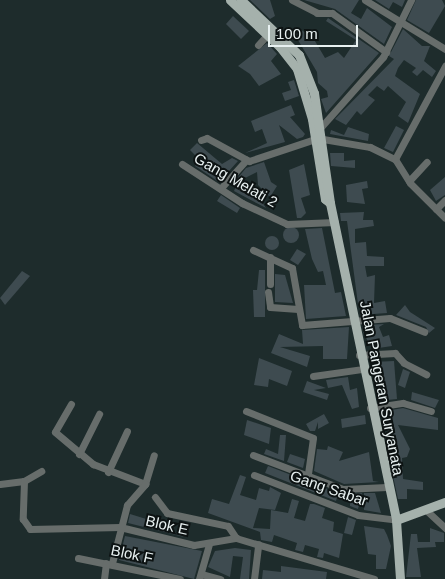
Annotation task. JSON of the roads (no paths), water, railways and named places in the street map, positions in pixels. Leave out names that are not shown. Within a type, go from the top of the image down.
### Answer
[{"type":"main road","name":"Jalan Pangeran Suryanata","points":[[230,0],[267,35],[297,69],[317,128]]},
{"type":"main road","name":"Jalan Pangeran Suryanata","points":[[241,0],[299,55],[310,79],[330,203],[359,355],[387,487],[396,520],[400,579]]},
{"type":"main road","points":[[396,520],[427,511],[445,502]]},
{"type":"street","points":[[292,0],[317,13],[332,13],[386,52]]},
{"type":"street","points":[[365,0],[445,49]]},
{"type":"street","points":[[317,128],[386,52],[411,0]]},
{"type":"street","points":[[258,45],[267,35]]},
{"type":"street","points":[[395,159],[445,66]]},
{"type":"street","points":[[201,140],[207,138],[246,160],[255,160],[319,139],[370,147],[395,159],[409,182],[445,218]]},
{"type":"street","points":[[222,188],[246,160]]},
{"type":"street","points":[[409,182],[426,162]]},
{"type":"street","name":"Gang Melati 2","points":[[182,164],[287,224],[335,222]]},
{"type":"street","points":[[436,209],[445,200]]},
{"type":"street","points":[[253,250],[292,268],[300,323],[305,326],[354,323],[390,318],[424,332]]},
{"type":"street","points":[[270,257],[270,284]]},
{"type":"street","points":[[268,292],[270,307],[298,309]]},
{"type":"street","points":[[359,355],[395,353],[407,366],[426,374]]},
{"type":"street","points":[[313,376],[362,369]]},
{"type":"street","points":[[370,408],[403,403],[431,411]]},
{"type":"street","points":[[71,404],[54,429],[79,454],[108,472],[145,484]]},
{"type":"street","points":[[246,411],[312,438],[308,474]]},
{"type":"street","points":[[79,454],[99,414]]},
{"type":"street","points":[[108,472],[127,431]]},
{"type":"street","points":[[252,455],[308,474],[342,489],[387,487]]},
{"type":"street","points":[[104,579],[127,505],[145,484],[154,456]]},
{"type":"street","points":[[0,484],[24,481],[41,471]]},
{"type":"street","name":"Gang Sabar","points":[[254,475],[358,515],[396,520]]},
{"type":"street","name":"Blok E","points":[[24,481],[23,518],[30,529],[120,527],[183,544],[209,545],[236,538]]},
{"type":"street","points":[[155,497],[167,512],[228,526],[236,538],[258,544],[348,577],[374,579]]},
{"type":"street","points":[[427,511],[445,528]]},
{"type":"street","points":[[254,579],[258,544]]},
{"type":"street","points":[[209,545],[200,577],[220,579]]},
{"type":"street","name":"Blok F","points":[[78,558],[109,563],[155,576],[180,579]]}]
